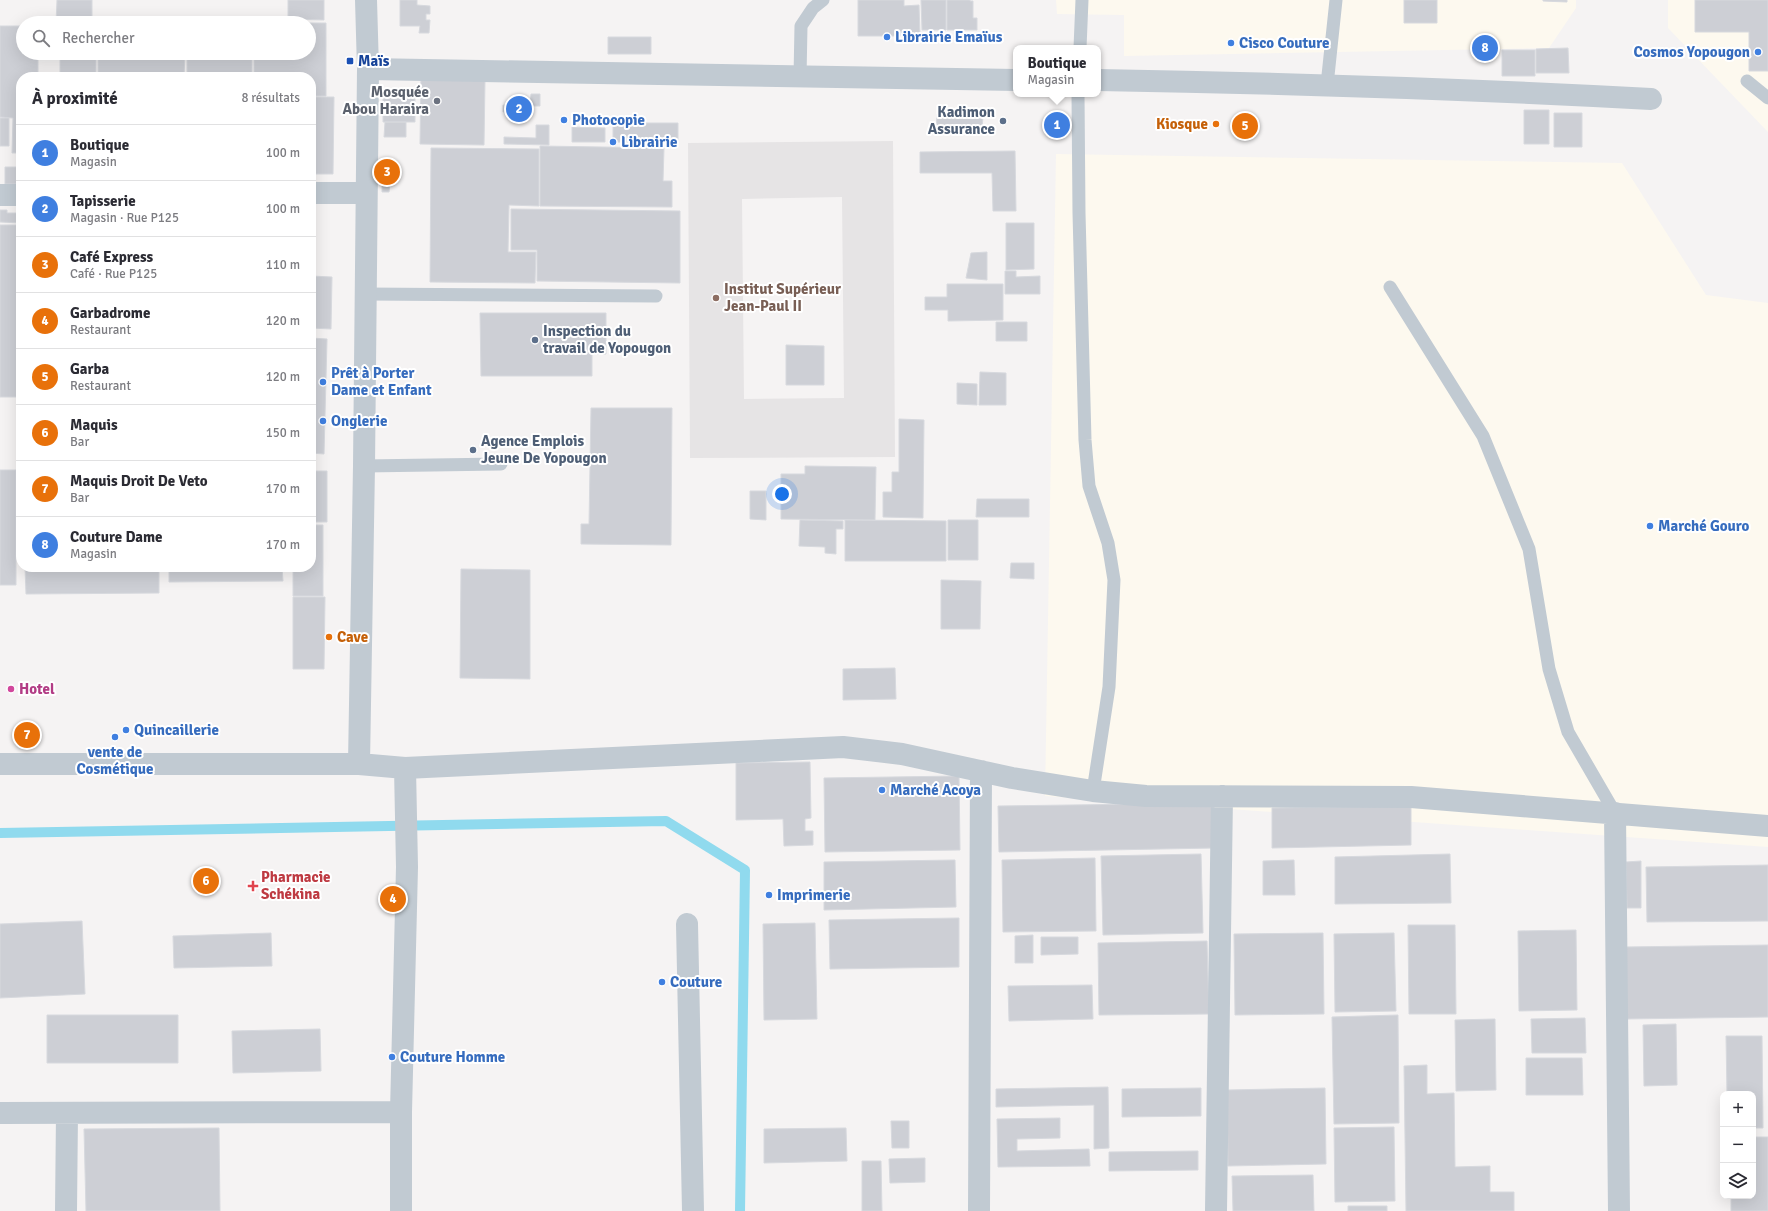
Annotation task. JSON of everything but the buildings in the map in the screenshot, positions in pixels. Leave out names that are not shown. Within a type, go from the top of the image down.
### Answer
[{"type":"street","points":[[359,764],[366,294],[368,69],[366,0]]},
{"type":"street","points":[[368,69],[1013,80]]},
{"type":"street","points":[[1101,80],[1487,90],[1651,99]]},
{"type":"street","points":[[316,193],[366,193]]},
{"type":"street","points":[[0,195],[16,195]]},
{"type":"street","points":[[0,764],[359,764],[404,768],[842,747],[902,754],[1012,778],[1093,792],[1146,796],[1411,797],[1768,826]]},
{"type":"street","points":[[401,1211],[401,1112],[407,867],[404,768]]},
{"type":"street","points":[[979,1211],[981,771]]},
{"type":"street","points":[[1216,1211],[1222,796]]},
{"type":"street","points":[[1616,813],[1618,1211]]},
{"type":"street","points":[[687,924],[693,1211]]},
{"type":"street","points":[[0,1113],[401,1112]]},
{"type":"street","points":[[66,1211],[67,1113]]},
{"type":"lane","points":[[800,77],[801,26],[813,8],[823,0]]},
{"type":"lane","points":[[1080,45],[1082,0]]},
{"type":"lane","points":[[1327,85],[1336,0]]},
{"type":"lane","points":[[1746,81],[1768,98]]},
{"type":"lane","points":[[1078,97],[1084,440],[1089,486],[1108,543],[1114,580],[1109,687],[1093,792]]},
{"type":"lane","points":[[1390,287],[1483,436],[1529,549],[1550,669],[1568,732],[1616,813]]},
{"type":"lane","points":[[366,294],[656,296]]},
{"type":"lane","points":[[364,466],[501,464]]},
{"type":"shaded area","points":[[1056,0],[1576,0],[1576,8],[1549,48],[1124,56],[1124,15],[1057,14]]},
{"type":"shaded area","points":[[1668,0],[1768,0],[1768,132],[1668,28]]},
{"type":"shaded area","name":"Institut Supérieur Jean-Paul II","points":[[893,141],[895,457],[690,458],[688,143]],"holes":[[[842,197],[844,398],[744,399],[742,199]]]},
{"type":"shaded area","points":[[1056,154],[1622,163],[1706,295],[1768,303],[1768,847],[1045,796]]},
{"type":"waterway","points":[[0,833],[666,821],[745,870],[740,1211]]},
{"type":"place","name":"Librairie Emaïus","points":[[887,37]]},
{"type":"place","name":"Cisco Couture","points":[[1231,43]]},
{"type":"place","name":"Couture Dame","points":[[1485,48]]},
{"type":"place","name":"Cosmos Yopougon","points":[[1758,52]]},
{"type":"place","name":"Maïs","points":[[350,61]]},
{"type":"place","name":"Mosquée Abou Haraira","points":[[437,101]]},
{"type":"place","name":"Tapisserie","points":[[519,109]]},
{"type":"place","name":"Photocopie","points":[[564,120]]},
{"type":"place","name":"Kadimon Assurance","points":[[1003,121]]},
{"type":"place","name":"Kiosque","points":[[1216,124]]},
{"type":"place","name":"Boutique","points":[[1057,125]]},
{"type":"place","name":"Garba","points":[[1245,126]]},
{"type":"place","name":"Librairie","points":[[613,142]]},
{"type":"place","name":"Café Express","points":[[387,172]]},
{"type":"place","name":"Institut Supérieur Jean-Paul II","points":[[716,298]]},
{"type":"place","name":"Inspection du travail de Yopougon","points":[[535,340]]},
{"type":"place","name":"Prêt à Porter Dame et Enfant","points":[[323,382]]},
{"type":"place","name":"Onglerie","points":[[323,421]]},
{"type":"place","name":"Agence Emplois Jeune De Yopougon","points":[[473,450]]},
{"type":"place","name":"Marché Gouro","points":[[1650,526]]},
{"type":"place","name":"Cave","points":[[329,637]]},
{"type":"place","name":"Hotel","points":[[11,689]]},
{"type":"place","name":"Quincaillerie","points":[[126,730]]},
{"type":"place","name":"Maquis Droit De Veto","points":[[27,735]]},
{"type":"place","name":"vente de Cosmétique","points":[[115,737]]},
{"type":"place","name":"Marché Acoya","points":[[882,790]]},
{"type":"place","name":"Maquis","points":[[206,881]]},
{"type":"place","name":"Pharmacie Schékina","points":[[253,886]]},
{"type":"place","name":"Imprimerie","points":[[769,895]]},
{"type":"place","name":"Garbadrome","points":[[393,899]]},
{"type":"place","name":"Couture","points":[[662,982]]},
{"type":"place","name":"Couture Homme","points":[[392,1057]]}]
